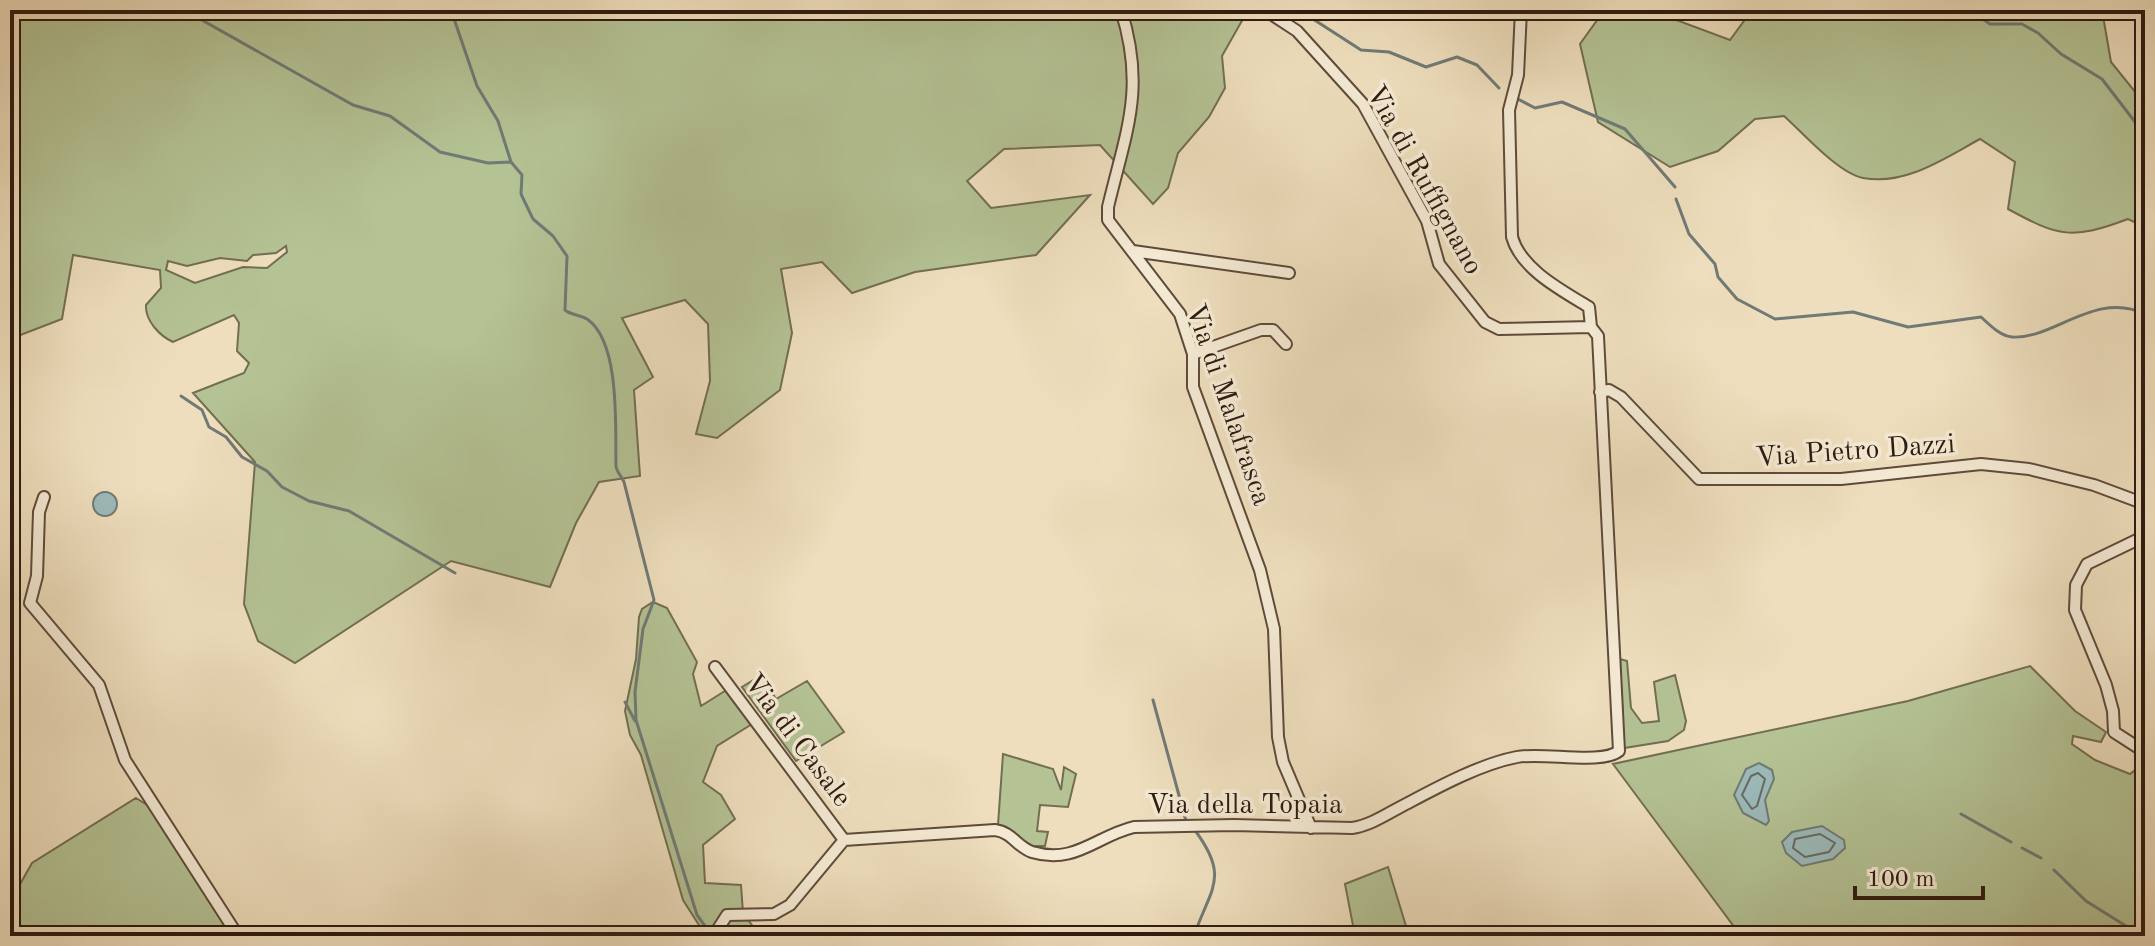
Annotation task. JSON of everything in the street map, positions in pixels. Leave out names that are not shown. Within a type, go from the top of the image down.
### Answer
[{"type":"street","name":"Via di Malafrasca","points":[[1121,10],[1135,72],[1130,123],[1108,207],[1108,220],[1180,314],[1193,354],[1193,387],[1260,570],[1274,629],[1278,737],[1283,762],[1311,828]]},
{"type":"street","name":"Via di Ruffignano","points":[[1265,10],[1297,31],[1363,104],[1427,221],[1439,264],[1485,322],[1499,329],[1591,327]]},
{"type":"street","points":[[1521,10],[1518,75],[1509,110],[1512,237],[1516,252],[1526,263],[1589,307],[1591,327],[1598,336],[1600,392]]},
{"type":"street","points":[[1133,251],[1289,273]]},
{"type":"street","points":[[1193,354],[1261,330],[1273,330],[1286,344]]},
{"type":"street","name":"Via Pietro Dazzi","points":[[1600,392],[1609,390],[1621,397],[1699,479],[1841,479],[1981,464],[2029,469],[2081,481],[2145,504]]},
{"type":"street","name":"Via della Topaia","points":[[844,840],[995,830],[1006,831],[1030,852],[1062,855],[1083,851],[1118,831],[1134,827],[1365,826],[1411,801],[1513,758],[1536,755],[1604,759],[1619,751],[1600,392]]},
{"type":"street","points":[[44,497],[39,512],[37,576],[30,603],[99,685],[125,760],[238,936]]},
{"type":"street","points":[[2145,536],[2087,564],[2076,585],[2075,610],[2106,685],[2113,711],[2114,732],[2145,752]]},
{"type":"street","name":"Via di Casale","points":[[715,667],[844,840]]},
{"type":"street","points":[[718,933],[725,916],[774,914],[790,905],[844,840]]},
{"type":"green space","points":[[10,10],[1248,10],[1222,56],[1225,88],[1209,117],[1178,153],[1168,188],[1153,204],[1100,145],[1004,149],[967,181],[991,208],[1090,195],[1036,255],[915,272],[852,293],[822,262],[781,269],[792,333],[780,390],[717,438],[696,434],[710,381],[708,324],[685,300],[622,318],[653,377],[634,390],[640,476],[599,482],[576,523],[550,587],[451,561],[295,663],[258,641],[244,604],[255,462],[193,393],[244,373],[249,363],[237,351],[239,323],[234,315],[173,342],[154,327],[146,311],[146,305],[161,288],[160,270],[73,255],[62,319],[10,339]],"holes":[[[286,246],[287,252],[267,268],[243,267],[195,283],[166,270],[168,261],[187,266],[220,258],[247,261],[253,255],[276,253]]]},
{"type":"green space","points":[[1634,10],[1663,15],[1730,40],[1752,10],[2102,10],[2111,62],[2145,104],[2145,227],[2128,219],[2093,230],[2066,232],[2040,225],[2008,209],[2015,162],[1980,139],[1939,162],[1909,174],[1894,178],[1863,178],[1832,161],[1784,116],[1755,119],[1718,151],[1670,167],[1598,122],[1580,44],[1598,19]]},
{"type":"green space","points":[[653,602],[667,608],[697,662],[693,674],[701,706],[728,689],[752,724],[717,746],[703,782],[721,795],[735,819],[703,845],[705,883],[741,885],[743,913],[760,936],[706,936],[683,900],[641,755],[630,735],[625,711],[636,659],[639,617],[642,609]]},
{"type":"green space","points":[[1620,659],[1627,661],[1631,708],[1642,723],[1659,721],[1654,682],[1675,675],[1686,721],[1684,730],[1668,741],[1624,748]]},
{"type":"green space","points":[[2030,666],[2075,711],[2106,732],[2101,742],[2073,736],[2072,744],[2095,760],[2130,774],[2145,762],[2145,936],[1741,936],[1613,764],[1908,701]]},
{"type":"green space","points":[[762,675],[776,699],[807,681],[844,732],[796,761],[742,687]]},
{"type":"green space","points":[[1003,754],[1053,769],[1061,790],[1064,767],[1076,774],[1068,807],[1040,805],[1037,831],[1048,832],[1045,846],[1033,846],[998,825]]},
{"type":"green space","points":[[136,798],[168,818],[240,936],[10,936],[10,902],[32,863]]},
{"type":"green space","points":[[1388,867],[1409,936],[1355,936],[1345,884]]},
{"type":"water","points":[[105,492],[113,496],[117,504],[113,512],[105,516],[97,512],[93,504],[97,496]]},
{"type":"water","points":[[1759,763],[1772,770],[1774,779],[1765,800],[1769,821],[1766,825],[1743,813],[1734,795],[1746,769]]},
{"type":"water","points":[[1822,826],[1844,840],[1845,848],[1833,859],[1802,866],[1786,853],[1782,842],[1792,832]]},
{"type":"waterway","points":[[184,10],[353,105],[390,116],[440,152],[488,163],[511,162]]},
{"type":"waterway","points":[[451,10],[477,86],[498,121],[511,162],[522,175],[521,194],[533,219],[553,236],[567,256],[565,310],[587,319],[598,330],[606,347],[614,388],[616,468],[624,482],[654,600],[643,629],[635,692],[636,720],[697,915],[705,926],[715,931]]},
{"type":"waterway","points":[[1299,10],[1361,50],[1389,52],[1426,67],[1457,57],[1477,65],[1499,88]]},
{"type":"waterway","points":[[1969,10],[1990,24],[2022,24],[2038,33],[2061,54],[2102,79],[2145,135]]},
{"type":"waterway","points":[[1514,97],[1535,108],[1562,102],[1625,129],[1675,187]]},
{"type":"waterway","points":[[1676,199],[1689,234],[1715,264],[1718,277],[1737,299],[1775,319],[1853,312],[1908,327],[1981,317],[1999,332],[2012,337],[2027,336],[2109,308],[2127,308],[2145,314]]},
{"type":"waterway","points":[[181,396],[202,410],[209,427],[226,437],[242,457],[267,471],[282,487],[309,501],[349,511],[455,573]]},
{"type":"waterway","points":[[1153,700],[1186,821]]},
{"type":"waterway","points":[[625,702],[635,721]]},
{"type":"waterway","points":[[1961,814],[2011,842]]},
{"type":"waterway","points":[[1194,829],[1212,860],[1214,883],[1194,936]]},
{"type":"waterway","points":[[2022,848],[2041,858]]},
{"type":"waterway","points":[[2054,870],[2086,901],[2142,936]]}]
